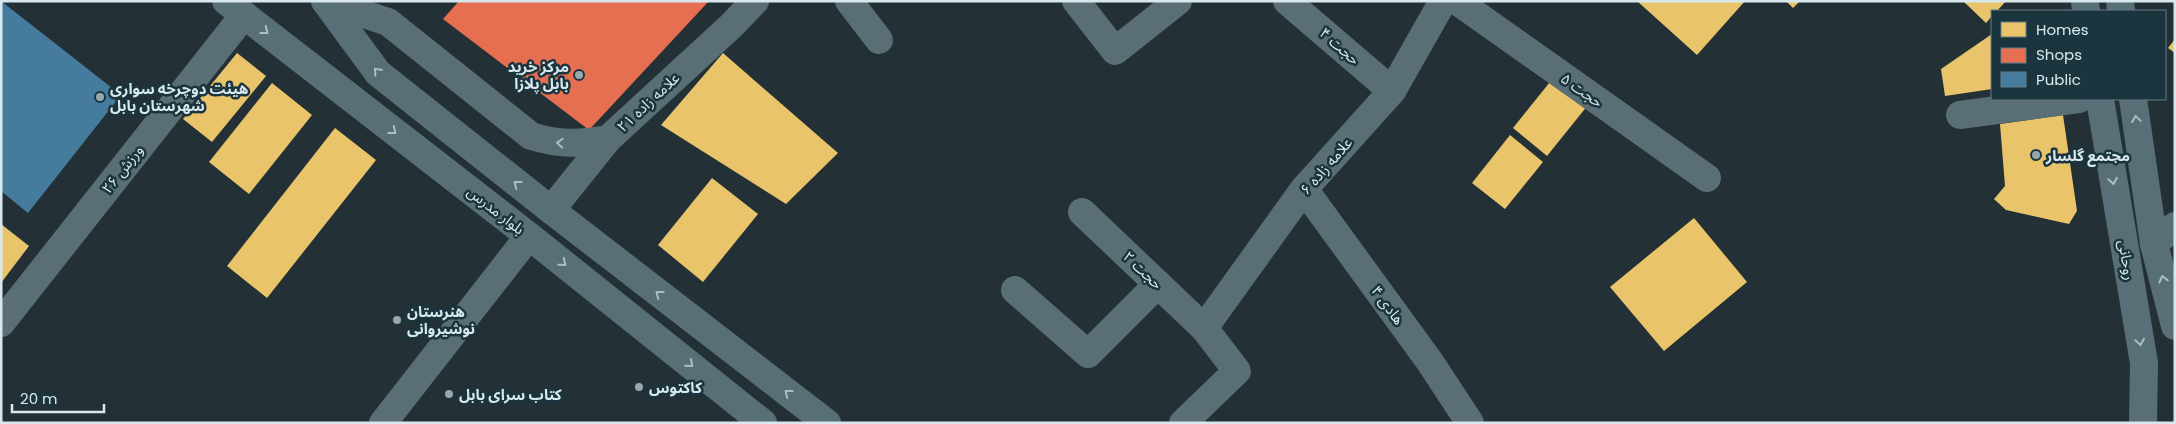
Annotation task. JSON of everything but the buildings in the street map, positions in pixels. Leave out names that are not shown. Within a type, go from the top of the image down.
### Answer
[{"type":"main road","points":[[325,1],[378,73],[551,210],[827,423]]},
{"type":"main road","name":"بلوار مدرس","points":[[235,8],[529,236],[763,423]]},
{"type":"main road","name":"روحانی","points":[[2100,100],[2144,363],[2143,423]]},
{"type":"main road","name":"روحانی","points":[[2134,100],[2154,244],[2175,326]]},
{"type":"street","points":[[325,1],[388,22],[531,136],[552,143],[608,139]]},
{"type":"street","name":"علامه زاده ۲۱","points":[[551,210],[608,139],[755,1]]},
{"type":"street","points":[[849,1],[879,40]]},
{"type":"street","points":[[1076,1],[1115,51],[1178,1]]},
{"type":"street","name":"حجت ۴","points":[[1287,1],[1392,91]]},
{"type":"street","name":"علامه زاده ۶","points":[[1204,328],[1304,190],[1392,91],[1443,1]]},
{"type":"street","name":"حجت ۵","points":[[1457,1],[1708,178]]},
{"type":"street","name":"ورزش ۲۶","points":[[1,323],[235,8]]},
{"type":"street","points":[[1960,115],[2072,100]]},
{"type":"street","name":"هادی ۴","points":[[1304,190],[1430,362],[1470,423]]},
{"type":"street","name":"حجت ۲","points":[[1082,212],[1204,328],[1237,372],[1183,423]]},
{"type":"street","points":[[2154,244],[2175,226]]},
{"type":"street","points":[[383,423],[529,236]]},
{"type":"street","points":[[1014,290],[1088,354],[1158,284]]},
{"type":"place","name":"مرکز خرید بابل پلازا","points":[[579,75]]},
{"type":"place","name":"هیئت دوچرخه سواری شهرستان بابل","points":[[100,97]]},
{"type":"place","name":"مجتمع گلسار","points":[[2036,155]]},
{"type":"place","name":"هنرستان نوشیروانی","points":[[397,320]]},
{"type":"place","name":"کاکتوس","points":[[639,387]]},
{"type":"place","name":"کتاب سرای بابل","points":[[449,394]]}]
